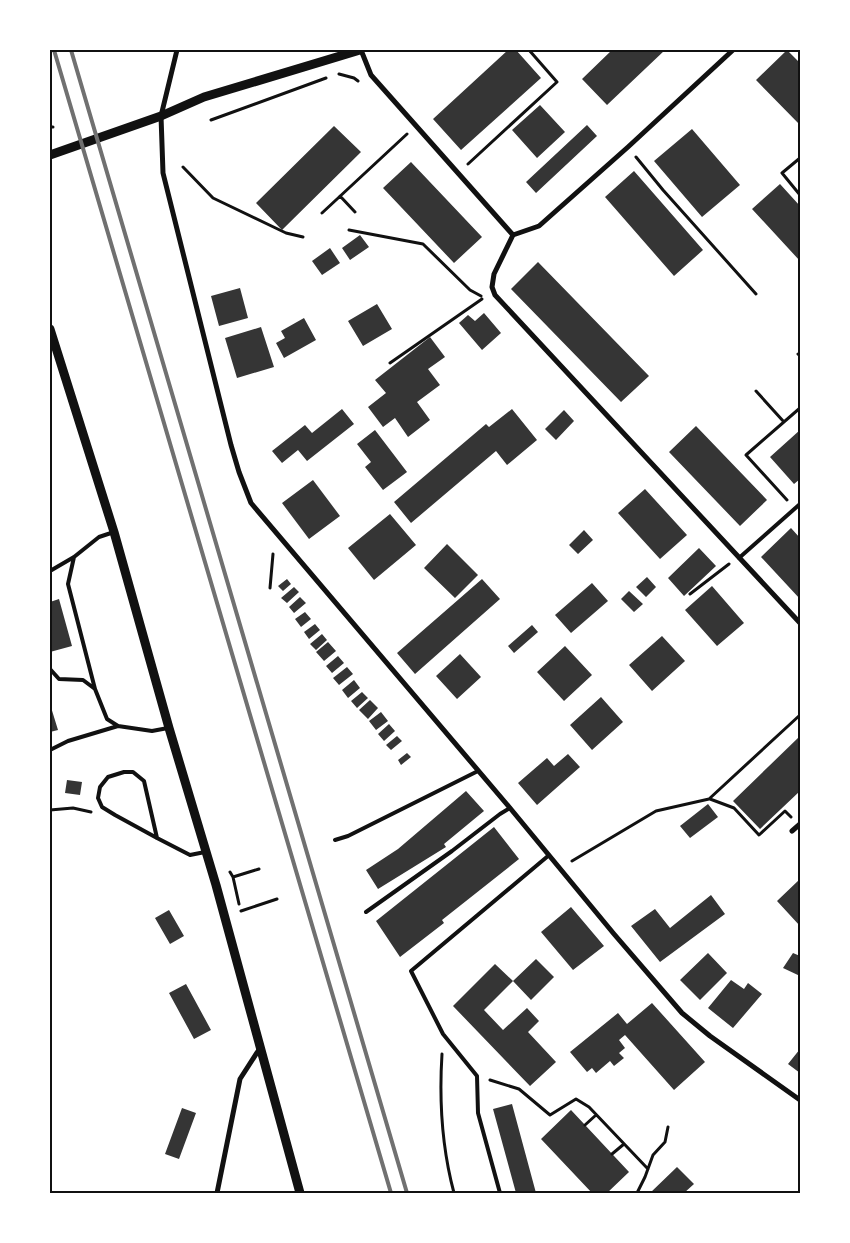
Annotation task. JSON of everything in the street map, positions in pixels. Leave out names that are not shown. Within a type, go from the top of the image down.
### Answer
[{"type":"street","points":[[176,50],[160,116],[163,173],[238,472],[251,503],[682,1013],[710,1036],[800,1100]]},
{"type":"street","points":[[50,155],[160,116],[204,97],[361,50],[371,75],[513,235]]},
{"type":"street","points":[[732,50],[628,147],[539,226],[513,235],[494,274],[492,287],[495,295],[800,623]]},
{"type":"street","points":[[50,328],[114,532],[169,728],[216,885],[300,1193]]},
{"type":"street","points":[[792,831],[800,824]]},
{"type":"street","points":[[217,1193],[240,1079],[260,1047]]},
{"type":"lane","points":[[740,558],[800,504]]},
{"type":"lane","points":[[50,571],[74,557],[99,537],[114,532]]},
{"type":"lane","points":[[74,557],[68,584],[95,688],[107,719],[118,726],[152,731],[169,728]]},
{"type":"lane","points":[[50,670],[59,678],[83,680],[95,688]]},
{"type":"lane","points":[[50,750],[68,741],[118,726]]},
{"type":"lane","points":[[335,840],[348,836],[478,770]]},
{"type":"lane","points":[[157,838],[144,781],[133,772],[124,772],[108,777],[100,787],[98,798],[102,806],[157,838],[190,855],[206,852]]},
{"type":"lane","points":[[366,912],[510,808]]},
{"type":"lane","points":[[500,1193],[478,1113],[477,1076],[443,1034],[411,971],[548,856]]},
{"type":"path","points":[[467,164],[557,82],[529,50]]},
{"type":"path","points":[[211,120],[340,73],[361,82]]},
{"type":"path","points":[[322,213],[407,133],[414,140]]},
{"type":"path","points":[[628,147],[663,190],[756,294]]},
{"type":"path","points":[[800,158],[782,173],[800,195]]},
{"type":"path","points":[[183,167],[213,198],[286,233],[302,237]]},
{"type":"path","points":[[340,196],[355,212]]},
{"type":"path","points":[[349,230],[423,244],[470,290],[484,298]]},
{"type":"path","points":[[482,293],[484,298]]},
{"type":"path","points":[[390,363],[484,298]]},
{"type":"path","points":[[756,391],[784,422]]},
{"type":"path","points":[[790,503],[746,455],[800,408]]},
{"type":"path","points":[[270,588],[273,554]]},
{"type":"path","points":[[690,594],[726,566]]},
{"type":"path","points":[[572,861],[656,812],[709,799],[800,715]]},
{"type":"path","points":[[709,799],[734,808],[759,835],[785,811],[794,820]]},
{"type":"path","points":[[50,810],[73,808],[97,814]]},
{"type":"path","points":[[233,877],[259,869]]},
{"type":"path","points":[[241,911],[277,899]]},
{"type":"path","points":[[443,1034],[440,1086],[442,1128],[454,1193]]},
{"type":"path","points":[[477,1076],[519,1089],[550,1115],[576,1099],[590,1108],[648,1169]]},
{"type":"path","points":[[585,1125],[596,1115]]},
{"type":"path","points":[[637,1193],[653,1155],[665,1142],[668,1127]]},
{"type":"path","points":[[612,1154],[624,1144]]},
{"type":"building","points":[[508,50],[516,50],[541,78],[461,150],[433,119]]},
{"type":"building","points":[[612,50],[665,50],[607,105],[582,79]]},
{"type":"building","points":[[787,50],[800,63],[800,125],[756,80]]},
{"type":"building","points":[[540,105],[565,132],[537,158],[512,130]]},
{"type":"building","points":[[587,125],[597,136],[536,193],[526,182]]},
{"type":"building","points":[[334,126],[361,152],[282,230],[256,203]]},
{"type":"building","points":[[692,129],[740,185],[702,217],[654,161]]},
{"type":"building","points":[[411,162],[482,237],[454,263],[383,188]]},
{"type":"building","points":[[634,171],[703,250],[674,276],[605,197]]},
{"type":"building","points":[[780,184],[800,206],[800,261],[752,209]]},
{"type":"building","points":[[360,235],[369,247],[350,260],[342,248]]},
{"type":"building","points":[[330,248],[340,263],[322,275],[312,261]]},
{"type":"building","points":[[538,262],[649,376],[621,402],[511,289]]},
{"type":"building","points":[[240,288],[248,318],[219,326],[211,296]]},
{"type":"building","points":[[377,304],[392,329],[363,346],[348,321]]},
{"type":"building","points":[[484,313],[501,333],[482,350],[459,323],[468,315],[475,321]]},
{"type":"building","points":[[304,318],[316,340],[284,358],[276,343],[285,338],[281,331]]},
{"type":"building","points":[[261,327],[274,367],[237,378],[225,338]]},
{"type":"building","points":[[430,337],[445,357],[428,369],[440,385],[417,402],[430,420],[408,437],[395,418],[383,427],[368,407],[386,393],[375,380]]},
{"type":"building","points":[[342,409],[354,424],[307,461],[298,450],[282,463],[272,451],[305,425],[312,433]]},
{"type":"building","points":[[512,409],[537,440],[507,465],[496,451],[411,523],[394,502],[486,424],[489,427]]},
{"type":"building","points":[[564,410],[574,421],[556,440],[545,429]]},
{"type":"building","points":[[696,426],[767,500],[740,526],[669,452]]},
{"type":"building","points":[[375,430],[407,472],[383,490],[365,467],[371,462],[357,444]]},
{"type":"building","points":[[800,430],[800,479],[794,484],[770,457]]},
{"type":"building","points":[[313,480],[340,516],[309,539],[282,503]]},
{"type":"building","points":[[645,489],[687,535],[660,559],[618,513]]},
{"type":"building","points":[[390,514],[416,545],[374,580],[348,548]]},
{"type":"building","points":[[791,528],[800,538],[800,599],[761,557]]},
{"type":"building","points":[[584,530],[593,540],[578,554],[569,545]]},
{"type":"building","points":[[447,544],[478,575],[455,598],[424,568]]},
{"type":"building","points":[[699,548],[716,566],[684,596],[668,578]]},
{"type":"building","points":[[647,577],[656,587],[646,597],[636,587]]},
{"type":"building","points":[[287,579],[291,584],[283,591],[278,586]]},
{"type":"building","points":[[482,579],[500,599],[415,674],[397,653]]},
{"type":"building","points":[[592,583],[608,601],[571,633],[555,615]]},
{"type":"building","points":[[712,586],[744,623],[717,646],[685,610]]},
{"type":"building","points":[[294,587],[299,592],[287,603],[281,598]]},
{"type":"building","points":[[629,591],[643,604],[634,612],[621,599]]},
{"type":"building","points":[[300,597],[306,603],[294,613],[289,607]]},
{"type":"building","points":[[59,599],[72,646],[50,652],[50,602]]},
{"type":"building","points":[[305,612],[311,619],[301,627],[295,619]]},
{"type":"building","points":[[315,624],[320,630],[309,639],[304,632]]},
{"type":"building","points":[[532,625],[538,632],[514,653],[508,646]]},
{"type":"building","points":[[322,634],[327,640],[316,650],[310,644]]},
{"type":"building","points":[[662,636],[685,661],[652,691],[629,665]]},
{"type":"building","points":[[328,642],[336,651],[324,661],[316,652]]},
{"type":"building","points":[[565,646],[592,675],[564,701],[537,672]]},
{"type":"building","points":[[460,654],[481,677],[457,699],[436,676]]},
{"type":"building","points":[[338,656],[344,663],[332,673],[326,666]]},
{"type":"building","points":[[347,667],[353,674],[339,685],[333,678]]},
{"type":"building","points":[[354,680],[360,688],[348,698],[342,690]]},
{"type":"building","points":[[362,692],[368,698],[357,708],[351,701]]},
{"type":"building","points":[[601,697],[623,722],[592,750],[570,725]]},
{"type":"building","points":[[370,700],[378,708],[368,719],[359,710]]},
{"type":"building","points":[[50,704],[58,730],[50,732]]},
{"type":"building","points":[[381,712],[388,721],[376,730],[369,721]]},
{"type":"building","points":[[389,724],[395,731],[384,741],[378,734]]},
{"type":"building","points":[[397,736],[402,741],[391,750],[386,745]]},
{"type":"building","points":[[800,736],[800,791],[760,829],[733,801]]},
{"type":"building","points":[[407,753],[411,757],[401,765],[398,760]]},
{"type":"building","points":[[568,754],[580,767],[537,805],[518,783],[547,758],[554,766]]},
{"type":"building","points":[[67,780],[82,782],[80,795],[65,793]]},
{"type":"building","points":[[466,791],[484,811],[444,844],[446,847],[378,889],[366,870],[398,849]]},
{"type":"building","points":[[708,804],[718,817],[690,838],[680,826]]},
{"type":"building","points":[[494,827],[519,859],[442,920],[444,923],[400,957],[376,921]]},
{"type":"building","points":[[800,879],[800,926],[777,901]]},
{"type":"building","points":[[711,895],[725,914],[660,962],[631,926],[655,909],[670,928]]},
{"type":"building","points":[[571,907],[604,946],[573,970],[541,932]]},
{"type":"building","points":[[169,910],[184,936],[170,944],[155,918]]},
{"type":"building","points":[[708,953],[727,973],[700,1000],[680,980]]},
{"type":"building","points":[[793,953],[800,956],[800,976],[783,968]]},
{"type":"building","points":[[536,959],[554,977],[531,1000],[513,981]]},
{"type":"building","points":[[495,964],[513,981],[484,1010],[503,1030],[527,1008],[539,1021],[528,1032],[556,1062],[530,1086],[453,1006]]},
{"type":"building","points":[[731,980],[744,989],[748,983],[762,994],[733,1028],[708,1008]]},
{"type":"building","points":[[186,984],[211,1030],[194,1039],[169,993]]},
{"type":"building","points":[[652,1003],[705,1062],[674,1090],[625,1035],[619,1040],[625,1048],[619,1053],[624,1058],[614,1066],[610,1061],[596,1073],[592,1068],[587,1072],[570,1052],[618,1013],[627,1024]]},
{"type":"building","points":[[800,1049],[800,1073],[788,1064]]},
{"type":"building","points":[[512,1104],[536,1193],[516,1193],[493,1109]]},
{"type":"building","points":[[182,1108],[196,1113],[179,1159],[165,1154]]},
{"type":"building","points":[[571,1110],[629,1172],[607,1193],[592,1193],[541,1139]]},
{"type":"building","points":[[677,1167],[694,1184],[684,1193],[650,1193]]},
{"type":"railway","points":[[54,50],[391,1193]]},
{"type":"railway","points":[[71,50],[407,1193]]}]
